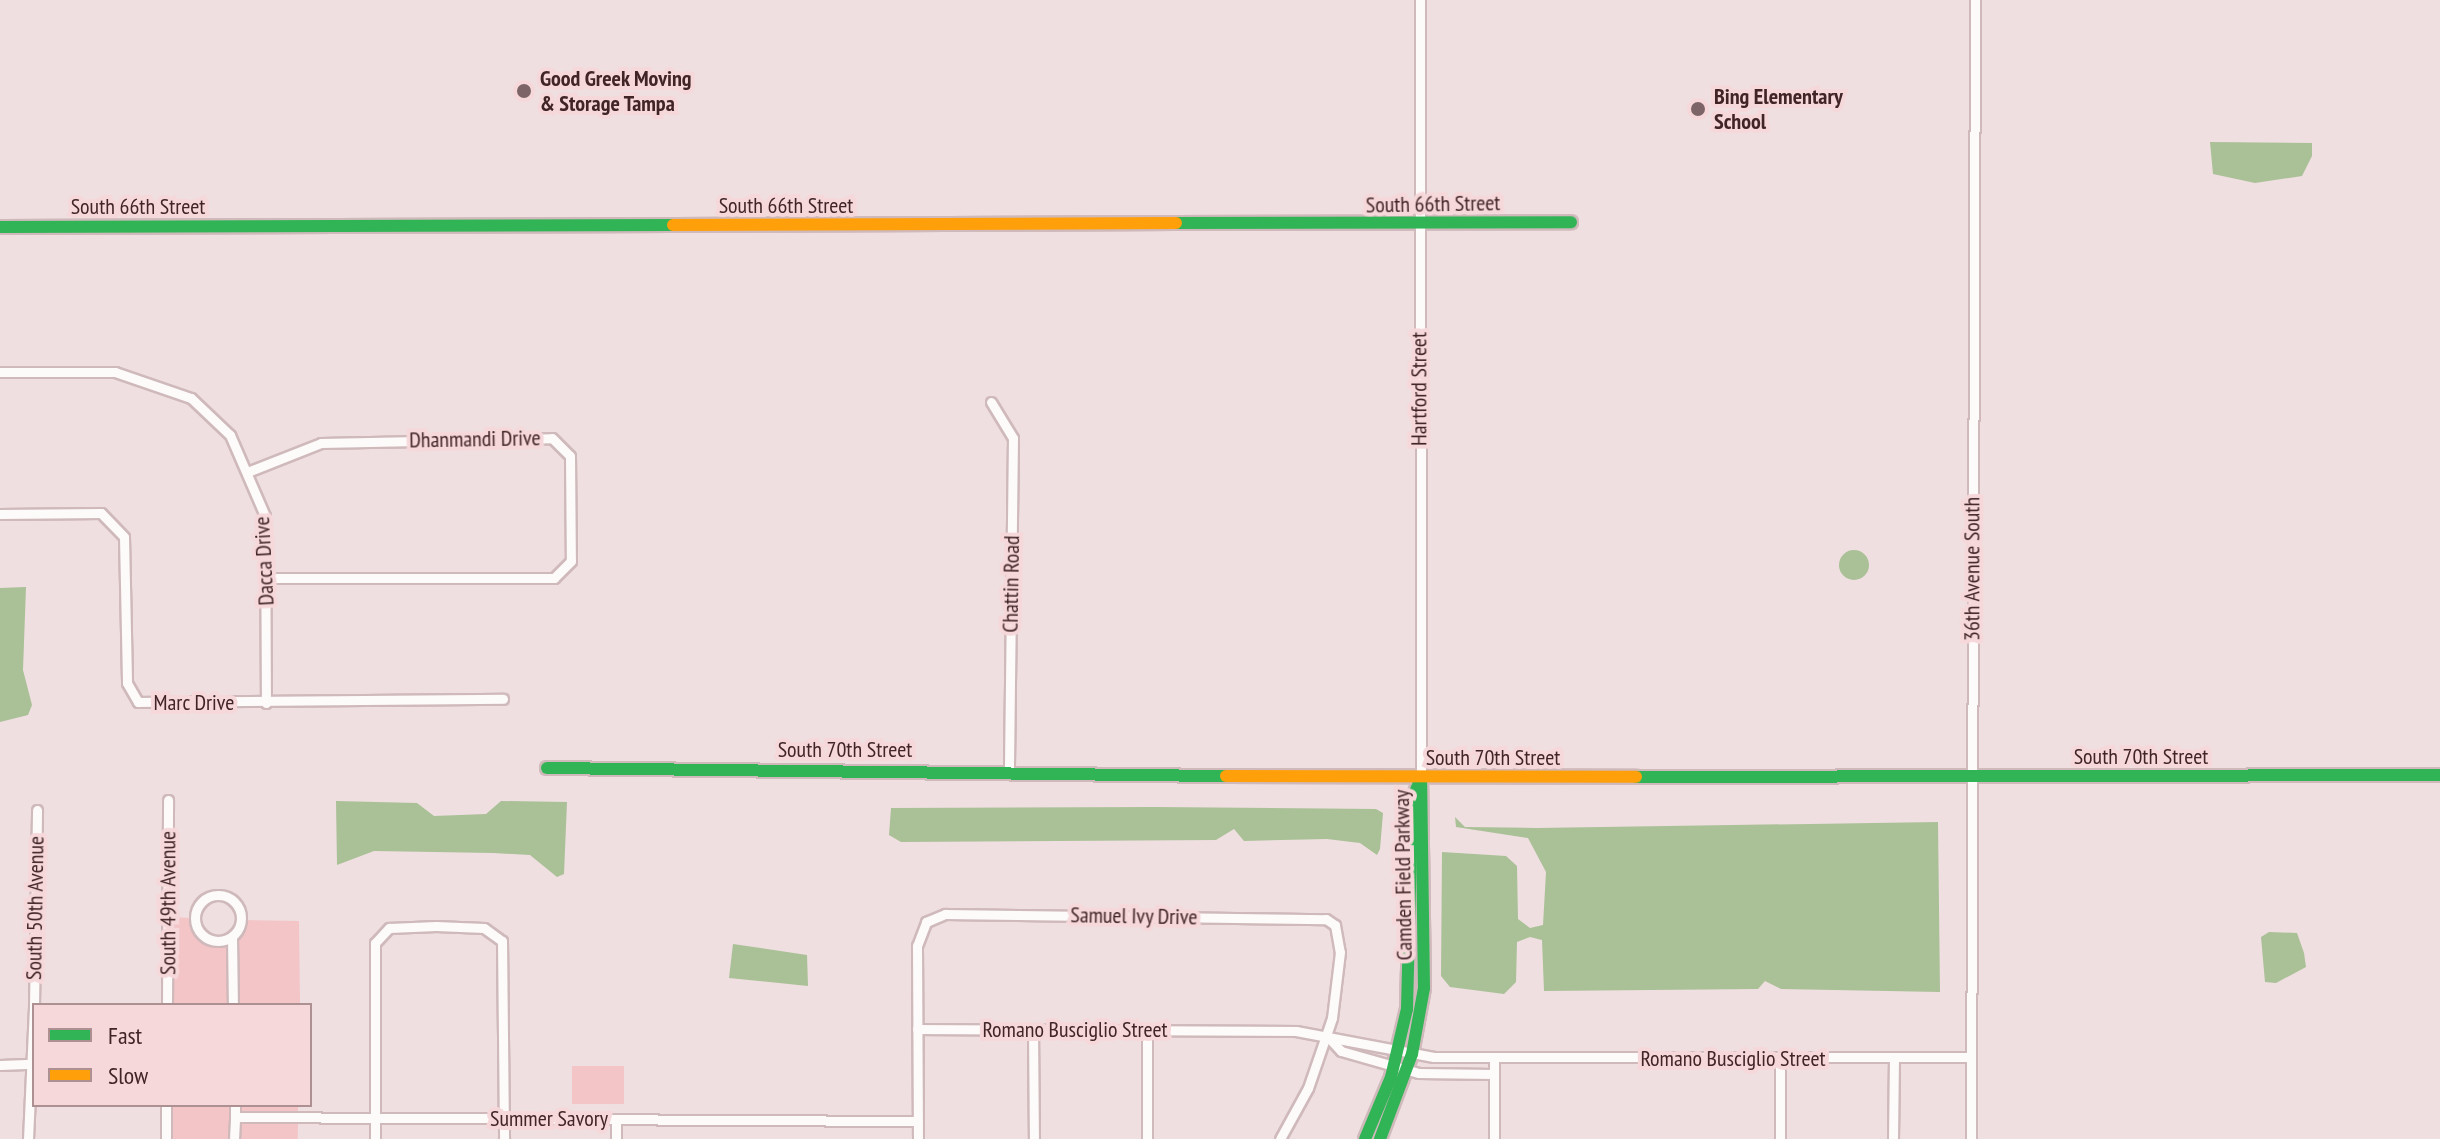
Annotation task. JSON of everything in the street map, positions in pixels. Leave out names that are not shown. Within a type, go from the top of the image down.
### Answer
[{"type":"street","name":"Hartford Street","points":[[1420,0],[1421,778]]},
{"type":"street","name":"36th Avenue South","points":[[1971,1139],[1975,0]]},
{"type":"street","name":"South 66th Street","points":[[0,227],[1418,225],[1571,222]]},
{"type":"street","name":"Dacca Drive","points":[[0,372],[115,372],[191,398],[230,435],[250,471],[265,516],[268,578],[266,703]]},
{"type":"street","name":"Chattin Road","points":[[991,402],[1013,438],[1009,771]]},
{"type":"street","name":"Dhanmandi Drive","points":[[250,471],[321,443],[552,438],[570,456],[571,561],[554,578],[268,578]]},
{"type":"street","name":"Marc Drive","points":[[0,514],[101,513],[124,537],[127,683],[138,702],[503,699]]},
{"type":"street","name":"South 70th Street","points":[[547,768],[1421,778],[2440,775]]},
{"type":"street","name":"Camden Field Parkway","points":[[1380,1139],[1426,971],[1421,778]]},
{"type":"street","name":"South 49th Avenue","points":[[167,1003],[168,800]]},
{"type":"street","name":"South 50th Avenue","points":[[34,1003],[37,810]]},
{"type":"street","points":[[232,937],[203,936],[195,915],[202,902],[216,895],[236,903],[241,917],[232,937],[233,1003]]},
{"type":"street","name":"Samuel Ivy Drive","points":[[918,1139],[917,946],[934,917],[1326,919],[1339,937],[1328,1037],[1280,1139]]},
{"type":"street","points":[[375,1139],[375,943],[389,928],[436,926],[484,928],[502,941],[504,1139]]},
{"type":"street","name":"Romano Busciglio Street","points":[[917,1029],[1147,1030],[1328,1037],[1406,1052],[1494,1058],[1971,1057]]},
{"type":"street","points":[[1033,1030],[1034,1139]]},
{"type":"street","points":[[1147,1030],[1147,1139]]},
{"type":"street","name":"Romano Busciglio Street","points":[[1328,1037],[1341,1051],[1401,1068],[1494,1074]]},
{"type":"street","points":[[1494,1058],[1494,1139]]},
{"type":"street","points":[[1780,1059],[1780,1139]]},
{"type":"street","points":[[1893,1139],[1894,1059]]},
{"type":"street","name":"South 50th Avenue","points":[[28,1139],[32,1064]]},
{"type":"street","points":[[0,1065],[32,1064]]},
{"type":"street","name":"Camden Field Parkway","points":[[1365,1139],[1401,1068]]},
{"type":"street","points":[[166,1107],[166,1139]]},
{"type":"street","points":[[234,1139],[235,1107]]},
{"type":"street","name":"Summer Savory","points":[[235,1117],[918,1121]]},
{"type":"street","points":[[616,1119],[616,1139]]},
{"type":"shaded area","points":[[2210,142],[2312,143],[2312,156],[2302,176],[2255,183],[2213,174]]},
{"type":"shaded area","points":[[1854,550],[1865,554],[1869,565],[1865,576],[1854,580],[1843,576],[1839,565],[1843,554]]},
{"type":"shaded area","points":[[26,587],[23,670],[32,705],[28,715],[0,722],[0,588]]},
{"type":"shaded area","points":[[336,801],[417,803],[434,816],[486,814],[501,801],[567,802],[564,874],[557,877],[530,855],[493,853],[374,851],[337,865]]},
{"type":"shaded area","points":[[891,808],[1376,809],[1383,813],[1380,849],[1377,855],[1360,843],[1327,839],[1244,841],[1234,829],[1216,840],[901,842],[889,835]]},
{"type":"shaded area","points":[[1455,817],[1465,827],[1537,828],[1938,822],[1940,992],[1781,989],[1765,981],[1758,989],[1544,991],[1542,940],[1530,937],[1517,942],[1516,982],[1504,994],[1450,987],[1441,976],[1442,852],[1506,856],[1517,866],[1518,919],[1530,928],[1543,925],[1546,872],[1528,838],[1456,827]]},
{"type":"shaded area","points":[[173,917],[190,918],[207,944],[227,945],[228,1003],[173,1003]]},
{"type":"shaded area","points":[[246,920],[299,921],[300,1003],[238,1003],[237,939]]},
{"type":"shaded area","points":[[2269,932],[2297,933],[2306,967],[2276,983],[2265,982],[2261,937]]},
{"type":"shaded area","points":[[733,944],[807,955],[808,986],[729,978]]},
{"type":"shaded area","points":[[572,1066],[624,1066],[624,1104],[572,1104]]},
{"type":"shaded area","points":[[172,1107],[229,1107],[229,1139],[172,1139]]},
{"type":"shaded area","points":[[240,1107],[298,1107],[298,1113],[240,1113]]},
{"type":"shaded area","points":[[240,1122],[298,1123],[298,1139],[240,1139]]},
{"type":"traffic: fast","points":[[1176,223],[1571,222]]},
{"type":"traffic: fast","points":[[0,227],[673,225]]},
{"type":"traffic: fast","points":[[547,768],[1226,776]]},
{"type":"traffic: fast","points":[[1636,777],[2440,775]]},
{"type":"traffic: fast","points":[[1365,1139],[1391,1077],[1407,1009],[1412,800],[1421,778]]},
{"type":"traffic: fast","points":[[1380,1139],[1412,1054],[1424,988],[1421,778]]},
{"type":"traffic: slow","points":[[673,225],[1176,223]]},
{"type":"traffic: slow","points":[[1226,776],[1636,777]]},
{"type":"place","name":"Good Greek Moving & Storage Tampa","points":[[524,91]]},
{"type":"place","name":"Bing Elementary School","points":[[1698,109]]}]
